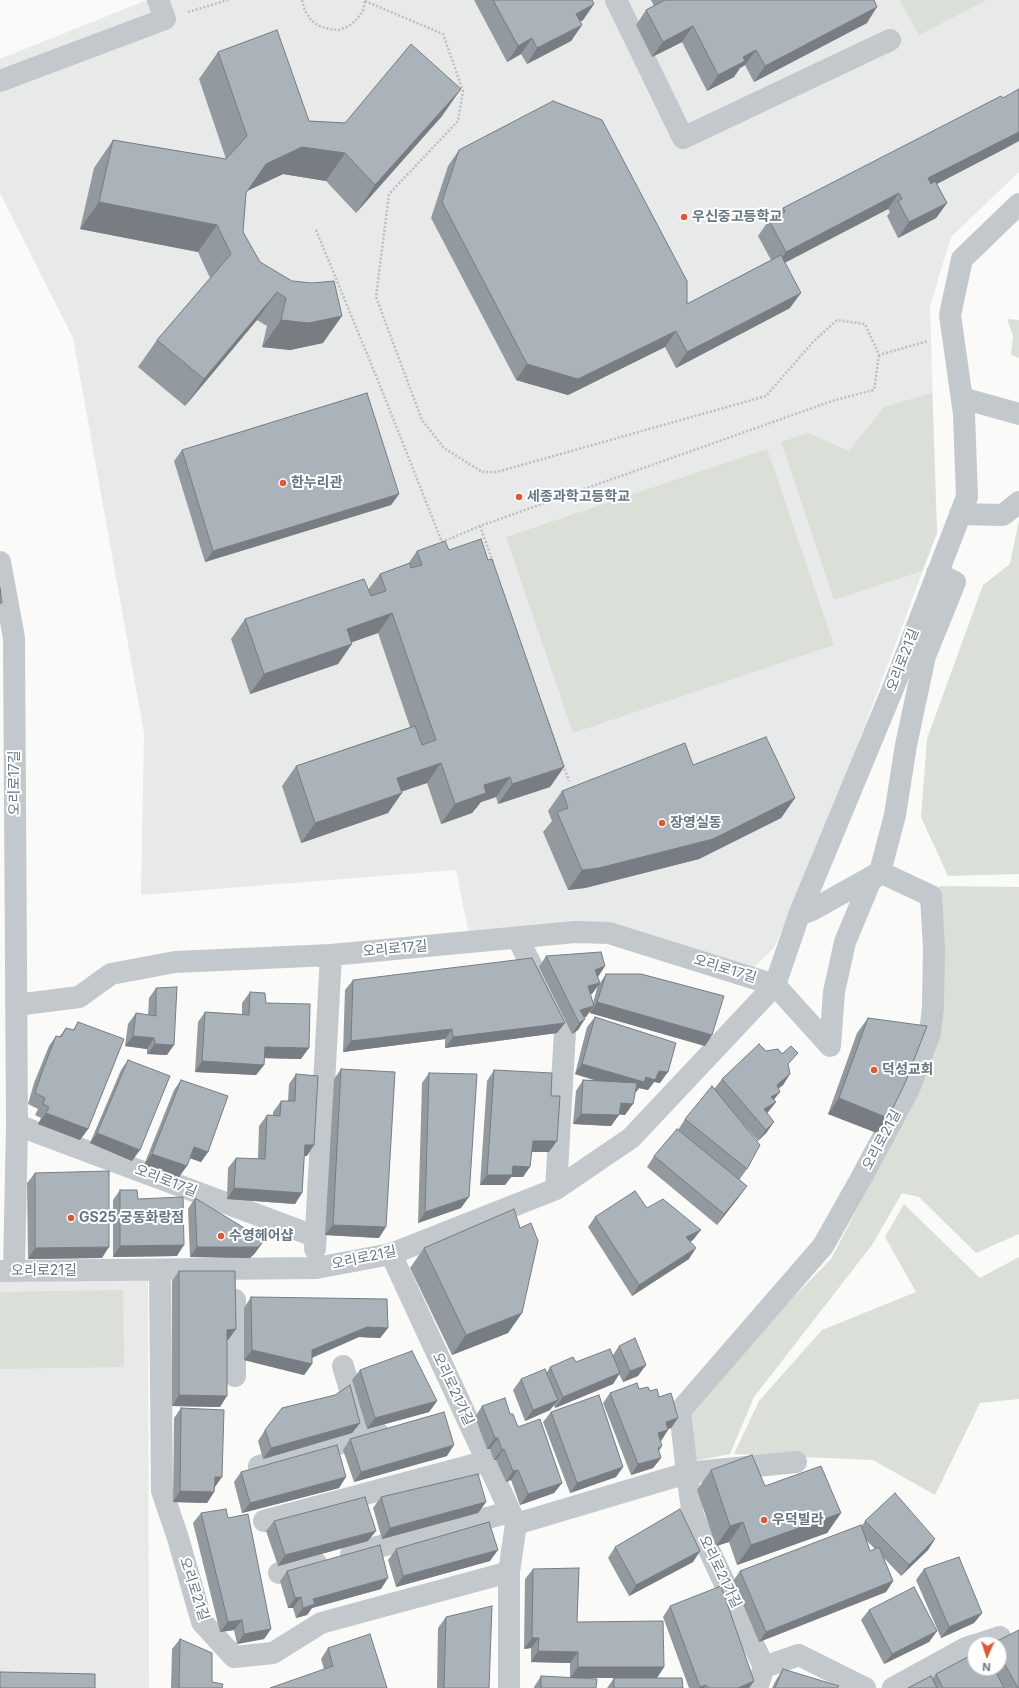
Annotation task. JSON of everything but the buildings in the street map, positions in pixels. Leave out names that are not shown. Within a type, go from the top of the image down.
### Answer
[{"type":"street","points":[[616,0],[683,138],[890,40]]},
{"type":"street","points":[[0,81],[162,9]]},
{"type":"street","name":"오리로21길","points":[[7,1271],[316,1268],[334,1266],[391,1254],[556,1189],[631,1138],[775,985],[799,914],[894,686],[967,497],[964,414],[950,315],[962,259],[1019,204]]},
{"type":"street","points":[[962,398],[1019,414]]},
{"type":"street","points":[[960,514],[1003,515],[1019,502]]},
{"type":"street","name":"오리로17길","points":[[0,562],[14,638],[7,735],[16,1005],[17,1125],[7,1271]]},
{"type":"street","points":[[775,985],[830,1046],[834,992],[845,942],[870,882],[880,872],[895,815],[906,745],[925,656],[955,582],[937,573]]},
{"type":"street","points":[[799,914],[814,909],[880,872]]},
{"type":"street","name":"오리로21길","points":[[687,1473],[680,1410],[823,1246],[909,1089],[930,1033],[933,1007],[934,948],[931,896],[880,872]]},
{"type":"street","name":"오리로17길","points":[[16,1005],[79,996],[112,974],[175,962],[331,955],[575,932],[609,934],[775,985]]},
{"type":"street","points":[[517,937],[565,1031],[556,1189]]},
{"type":"street","points":[[316,1268],[314,1236],[331,955]]},
{"type":"street","name":"오리로17길","points":[[17,1125],[314,1236]]},
{"type":"street","name":"오리로21가길","points":[[391,1254],[454,1412],[488,1461],[513,1518]]},
{"type":"street","points":[[235,1269],[235,1376]]},
{"type":"street","name":"오리로21길","points":[[160,1270],[162,1491],[177,1535],[202,1622],[234,1657],[273,1653],[321,1623],[509,1572]]},
{"type":"street","points":[[343,1366],[364,1437]]},
{"type":"street","points":[[259,1466],[394,1428]]},
{"type":"street","points":[[334,1446],[342,1472],[370,1520],[377,1547]]},
{"type":"street","points":[[264,1520],[488,1461]]},
{"type":"street","points":[[279,1573],[377,1547],[513,1518],[687,1473],[796,1462]]},
{"type":"street","name":"오리로21가길","points":[[687,1473],[693,1516],[764,1667]]},
{"type":"street","points":[[509,1688],[509,1572],[513,1518]]},
{"type":"street","points":[[893,1688],[967,1648]]},
{"type":"street","points":[[758,1688],[764,1667],[799,1655],[865,1688]]},
{"type":"path","points":[[162,9],[228,0]]},
{"type":"path","points":[[302,0],[305,11],[311,20],[319,26],[334,30],[349,26],[357,19],[363,11],[365,0],[443,34],[463,92],[458,121],[389,194],[376,297],[422,420],[444,448],[482,472],[497,472],[766,396],[813,342],[837,320],[865,324],[879,355],[874,390],[835,400],[480,526],[442,542],[316,230]]},
{"type":"path","points":[[879,355],[931,340]]},
{"type":"path","points":[[480,526],[494,564]]},
{"type":"path","points":[[546,714],[569,781]]},
{"type":"shaded area","name":"세종과학고등학교","points":[[147,0],[1019,0],[1019,172],[951,237],[930,306],[937,533],[828,824],[774,948],[753,968],[665,941],[469,935],[456,870],[141,895],[144,733],[73,338],[0,193],[0,59]]},
{"type":"shaded area","points":[[900,0],[987,0],[919,35]]},
{"type":"shaded area","points":[[1007,319],[1019,320],[1019,358],[1011,355],[1013,336]]},
{"type":"shaded area","points":[[932,393],[937,533],[922,571],[834,600],[781,442],[808,433],[849,451],[884,407]]},
{"type":"shaded area","points":[[767,449],[834,645],[573,733],[506,537]]},
{"type":"shaded area","points":[[1019,520],[1019,874],[948,876],[921,817],[927,739],[983,585],[1010,564]]},
{"type":"shaded area","points":[[939,886],[1019,887],[1019,1234],[976,1253],[919,1197],[902,1193],[872,1245],[754,1397],[730,1454],[690,1462],[688,1419],[704,1388],[831,1259],[917,1094],[942,1008]]},
{"type":"shaded area","points":[[904,1204],[980,1278],[1019,1257],[1019,1399],[980,1403],[935,1495],[873,1460],[734,1454],[759,1401],[822,1330],[916,1292],[885,1237]]},
{"type":"shaded area","points":[[0,1271],[148,1271],[149,1688],[0,1688]]},
{"type":"shaded area","points":[[123,1290],[124,1367],[0,1369],[0,1292]]},
{"type":"place","name":"우신중고등학교","points":[[684,217]]},
{"type":"place","name":"한누리관","points":[[283,483]]},
{"type":"place","name":"세종과학고등학교","points":[[519,497]]},
{"type":"place","name":"장영실동","points":[[662,823]]},
{"type":"place","name":"덕성교회","points":[[874,1070]]},
{"type":"place","name":"GS25 궁동화랑점","points":[[71,1218]]},
{"type":"place","name":"수영헤어샵","points":[[221,1236]]},
{"type":"place","name":"우덕빌라","points":[[764,1520]]}]
